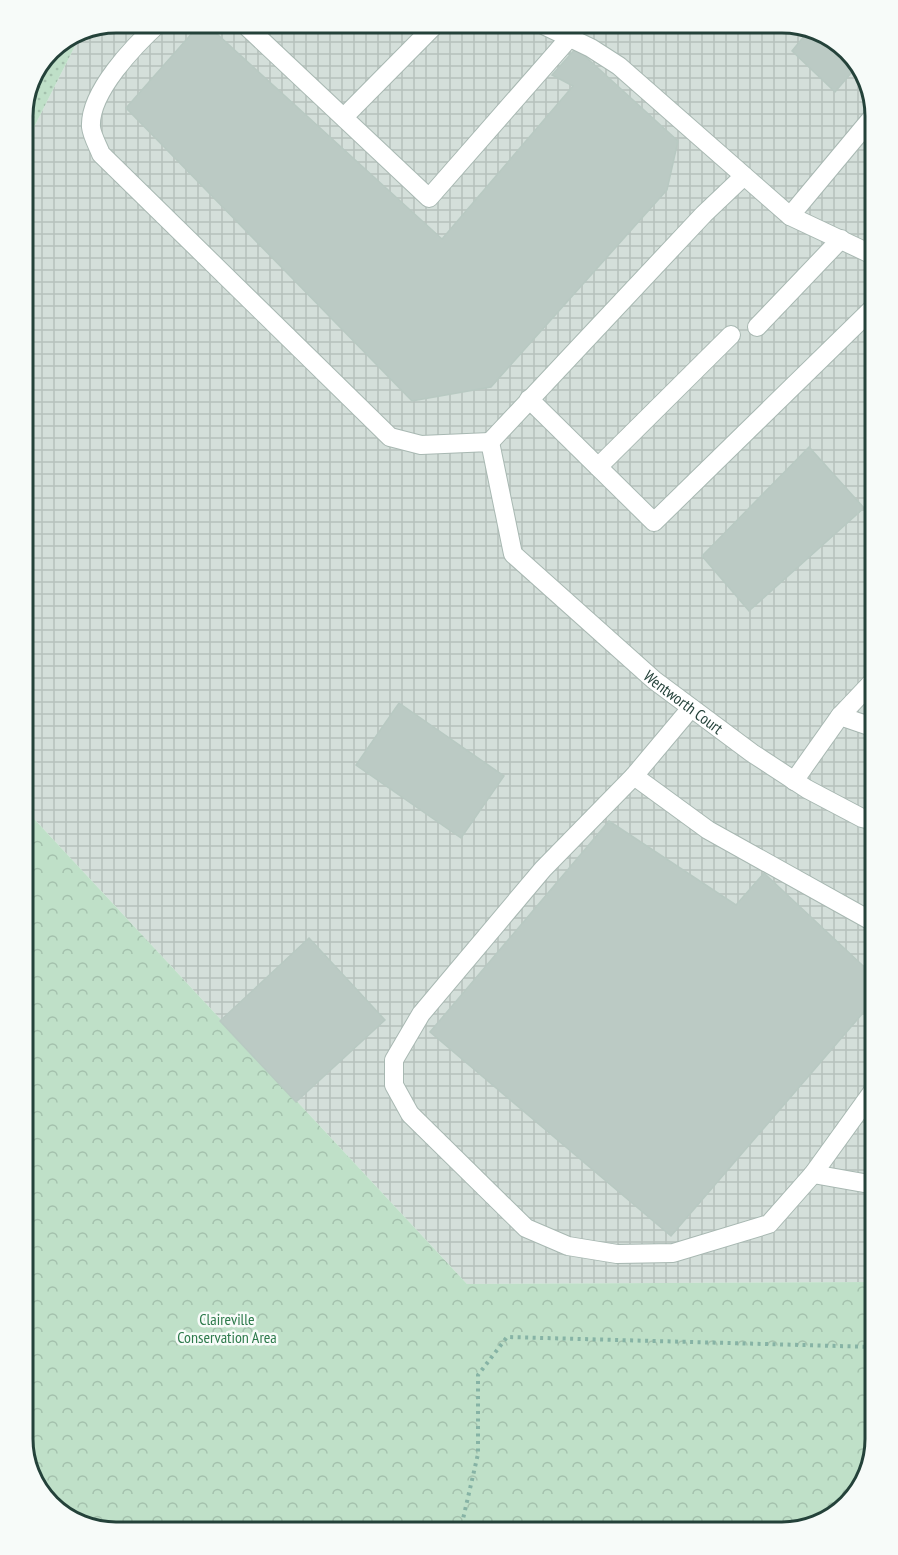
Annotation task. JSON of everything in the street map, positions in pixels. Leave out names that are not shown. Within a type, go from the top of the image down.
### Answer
[{"type":"street","points":[[147,33],[133,46],[95,103],[91,128],[101,154],[390,436],[421,445],[490,442],[704,214],[744,176]]},
{"type":"street","points":[[255,33],[429,198],[570,38]]},
{"type":"street","points":[[344,117],[427,33]]},
{"type":"street","points":[[560,33],[619,66],[790,216],[865,251]]},
{"type":"street","points":[[790,216],[865,126]]},
{"type":"street","points":[[757,327],[841,239]]},
{"type":"street","points":[[529,399],[654,522],[865,316]]},
{"type":"street","points":[[598,467],[731,335]]},
{"type":"street","name":"Wentworth Court","points":[[490,442],[513,554],[654,680],[691,708],[794,781],[865,819]]},
{"type":"street","points":[[794,781],[840,716],[865,690]]},
{"type":"street","points":[[691,708],[634,776],[543,869],[422,1014],[394,1060],[394,1085],[410,1114],[526,1228],[568,1246],[617,1254],[673,1253],[769,1224],[813,1174],[865,1103]]},
{"type":"street","points":[[840,716],[865,724]]},
{"type":"street","points":[[634,776],[708,830],[865,917]]},
{"type":"street","points":[[813,1174],[865,1183]]},
{"type":"path","points":[[462,1522],[478,1454],[478,1375],[507,1337],[865,1347]]},
{"type":"shaded area","points":[[116,33],[787,33],[809,37],[828,47],[851,70],[862,95],[865,116],[865,1282],[467,1284],[33,818],[33,129],[76,43],[84,39]]},
{"type":"green space","points":[[76,43],[33,129],[33,111],[42,79],[61,54]]},
{"type":"green space","name":"Claireville Conservation Area","points":[[33,818],[467,1284],[865,1282],[865,1439],[861,1466],[844,1494],[828,1508],[803,1519],[782,1522],[111,1522],[89,1518],[70,1508],[54,1494],[37,1466],[33,1439]]},
{"type":"building","points":[[192,33],[216,33],[442,239],[573,86],[552,75],[576,48],[678,141],[667,190],[491,387],[412,401],[126,108]]},
{"type":"building","points":[[804,36],[809,37],[837,54],[852,72],[835,92],[792,51]]},
{"type":"building","points":[[809,447],[864,508],[749,611],[702,556]]},
{"type":"building","points":[[399,703],[504,776],[461,838],[356,765]]},
{"type":"building","points":[[609,821],[736,905],[764,873],[865,968],[865,1011],[671,1236],[430,1032]]},
{"type":"building","points":[[309,938],[385,1020],[296,1102],[220,1021]]}]
